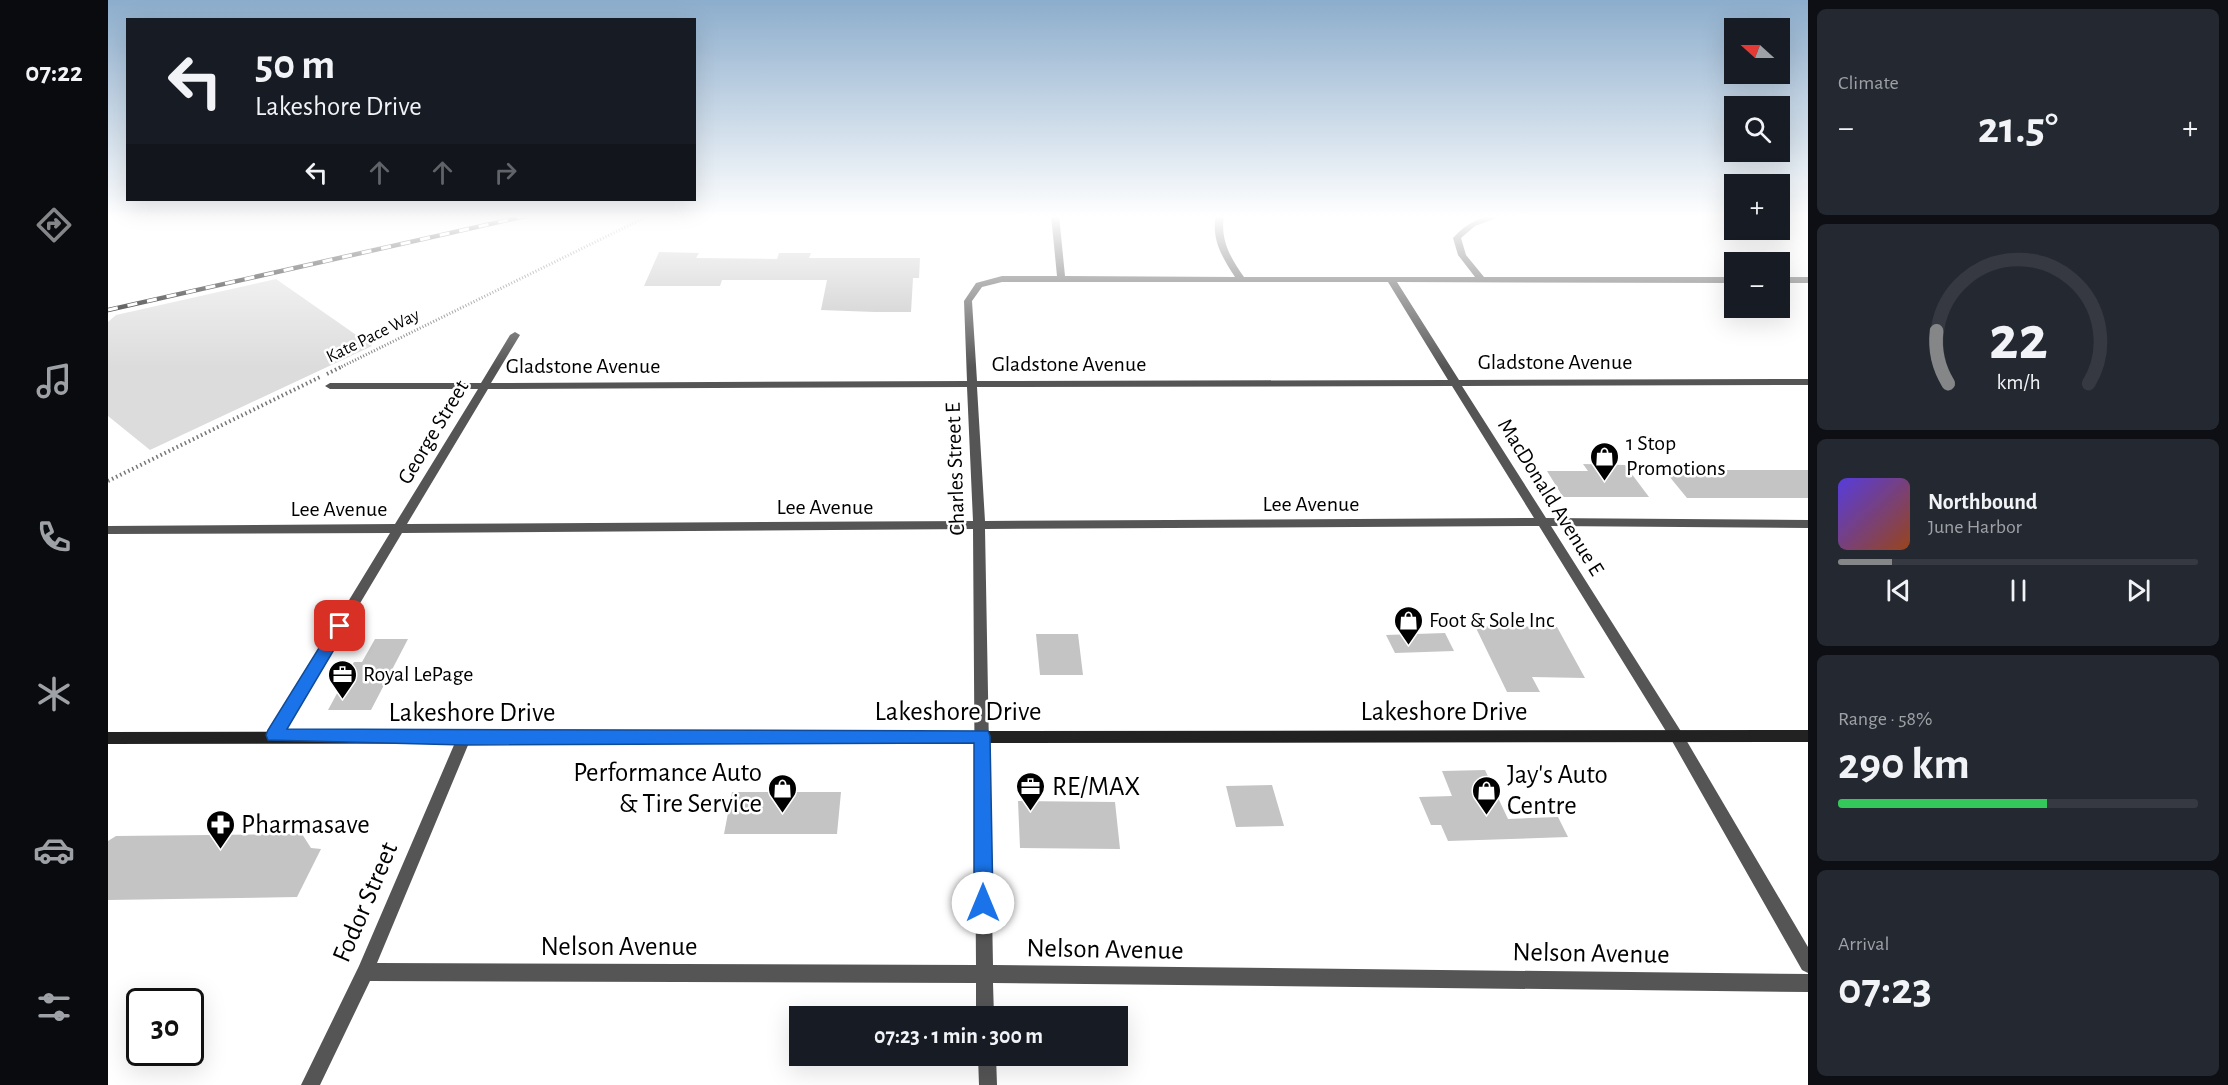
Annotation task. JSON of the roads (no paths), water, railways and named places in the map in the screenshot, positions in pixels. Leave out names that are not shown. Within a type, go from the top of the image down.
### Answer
[{"type":"main road","name":"Lakeshore Drive","points":[[108,738],[274,735],[464,738],[1808,736]]},
{"type":"street","points":[[1060,266],[1061,278],[1724,280]]},
{"type":"street","points":[[1233,266],[1240,277]]},
{"type":"street","points":[[1470,266],[1481,279]]},
{"type":"street","name":"Charles Street E","points":[[985,1006],[979,526],[968,301],[979,285],[1002,279],[1061,278]]},
{"type":"street","name":"MacDonald Avenue E","points":[[1391,280],[1677,737],[1808,964]]},
{"type":"street","points":[[1790,280],[1808,280]]},
{"type":"street","name":"George Street","points":[[274,735],[515,335]]},
{"type":"street","name":"Gladstone Avenue","points":[[330,386],[1454,381],[1808,382]]},
{"type":"street","points":[[1542,522],[1808,524]]},
{"type":"street","name":"Lee Avenue","points":[[108,530],[1542,522]]},
{"type":"street","name":"Fodor Street","points":[[310,1085],[365,972],[464,738]]},
{"type":"street","name":"Nelson Avenue","points":[[365,972],[984,974],[1808,982]]},
{"type":"street","points":[[987,1066],[988,1085]]},
{"type":"railway","points":[[108,310],[305,266]]},
{"type":"place","name":"1 Stop Promotions","points":[[1605,482]]},
{"type":"place","name":"Foot & Sole Inc","points":[[1408,646]]},
{"type":"place","name":"Royal LePage","points":[[342,700]]},
{"type":"place","name":"RE/MAX","points":[[1031,812]]},
{"type":"place","name":"Performance Auto & Tire Service","points":[[783,814]]},
{"type":"place","name":"Jay's Auto Centre","points":[[1486,816]]},
{"type":"place","name":"Pharmasave","points":[[220,850]]}]
